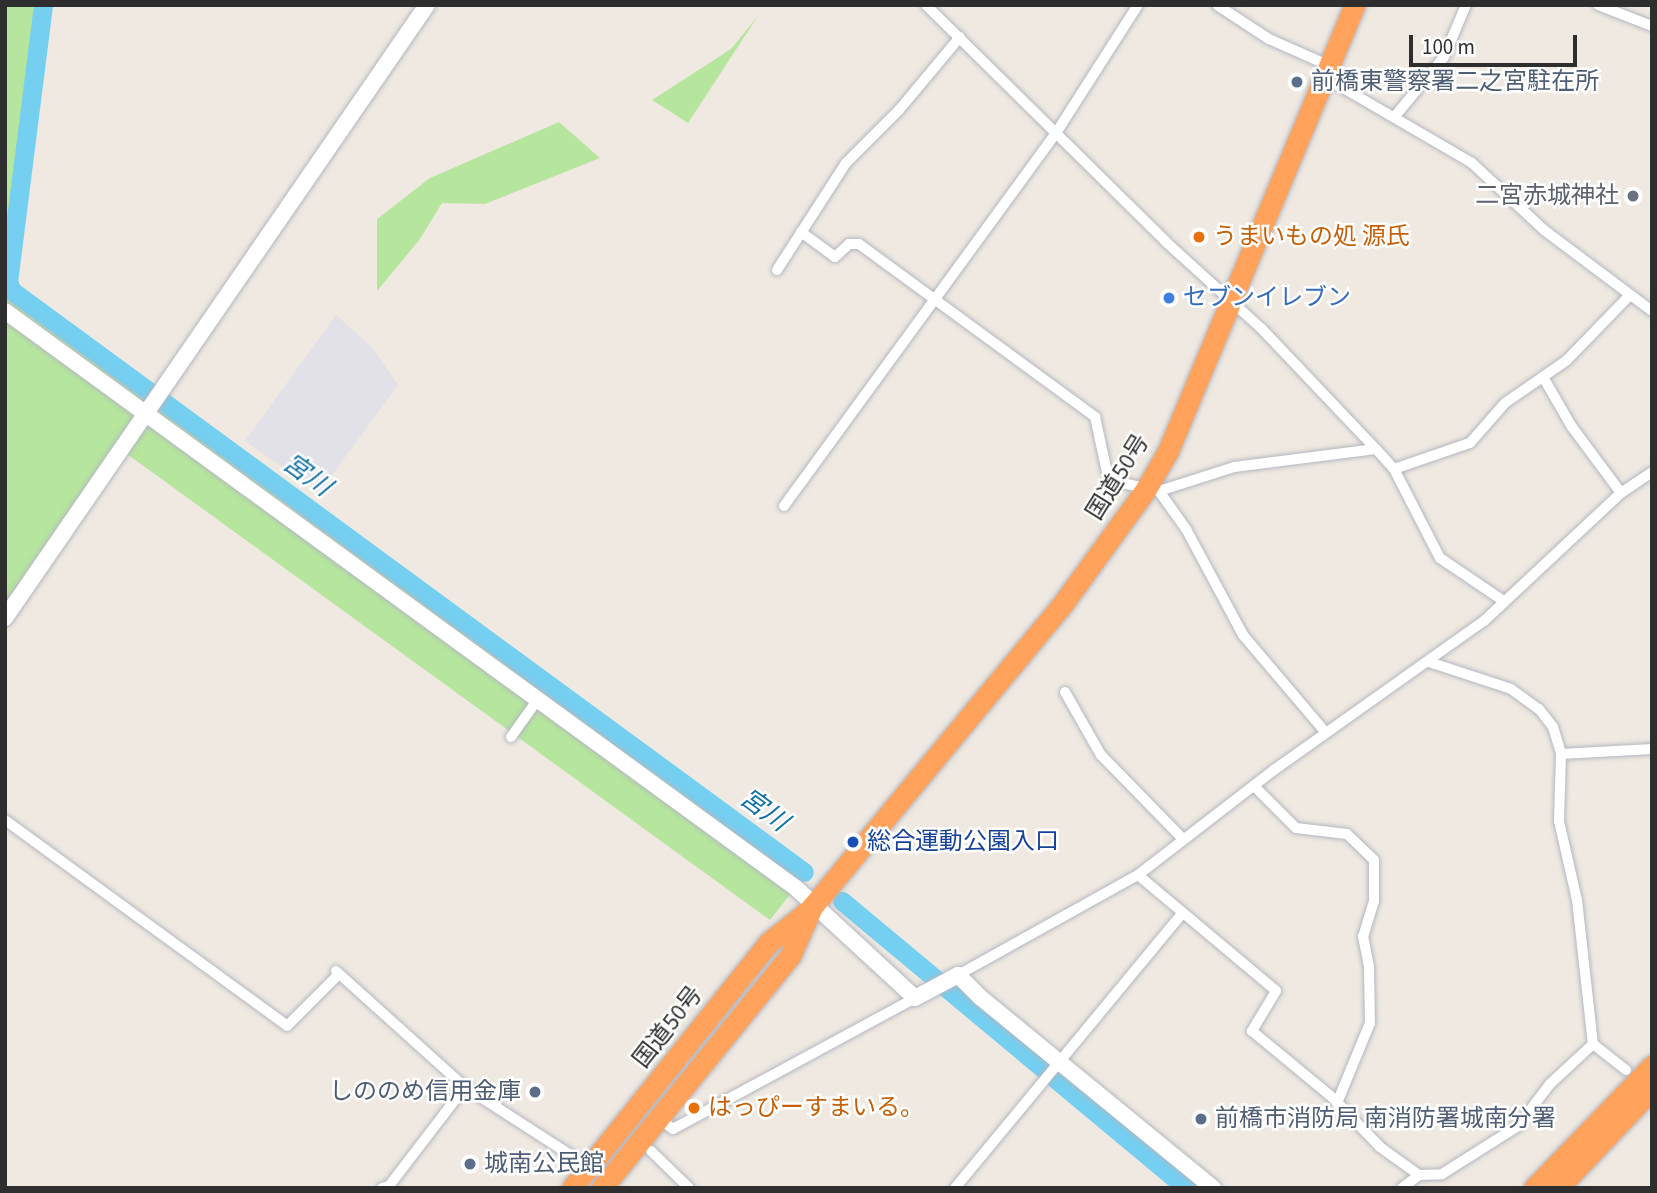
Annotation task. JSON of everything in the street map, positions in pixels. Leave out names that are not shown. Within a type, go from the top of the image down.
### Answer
[{"type":"highway","name":"国道50号","points":[[572,1188],[768,943],[812,908],[1152,490],[1355,5]]},
{"type":"highway","name":"国道50号","points":[[602,1188],[790,956],[812,908]]},
{"type":"highway","points":[[1534,1188],[1652,1066]]},
{"type":"highway","points":[[1558,1188],[1652,1089]]},
{"type":"street","points":[[5,618],[427,5]]},
{"type":"street","points":[[784,506],[1056,134],[1138,5]]},
{"type":"street","points":[[1217,5],[1472,163],[1544,230],[1628,297],[1652,311]]},
{"type":"street","points":[[1396,115],[1444,57],[1466,5]]},
{"type":"street","points":[[1598,5],[1652,26]]},
{"type":"street","points":[[934,8],[1056,134],[1229,302],[1261,328],[1376,449],[1394,469],[1440,558],[1505,602]]},
{"type":"street","points":[[778,270],[846,163],[899,110],[960,37]]},
{"type":"street","points":[[801,232],[835,257],[856,242],[1095,417],[1110,479],[1152,490],[1234,467],[1376,449]]},
{"type":"street","points":[[1394,469],[1460,450],[1505,403],[1567,360],[1628,297]]},
{"type":"street","points":[[5,311],[535,703],[796,888],[812,908],[921,994]]},
{"type":"street","points":[[5,322],[146,414]]},
{"type":"street","points":[[1543,377],[1572,427],[1621,493]]},
{"type":"street","points":[[658,1117],[673,1129],[1138,875],[1326,733],[1429,662],[1505,602],[1621,493],[1652,472]]},
{"type":"street","points":[[1152,490],[1186,529],[1243,635],[1326,733]]},
{"type":"street","points":[[1429,662],[1521,694],[1547,717],[1561,754],[1559,821],[1577,900],[1594,1044],[1626,1070]]},
{"type":"street","points":[[1065,692],[1101,755],[1183,839]]},
{"type":"street","points":[[511,737],[535,703]]},
{"type":"street","points":[[1561,754],[1652,749]]},
{"type":"street","points":[[1254,786],[1296,828],[1347,834],[1374,860],[1374,901],[1363,936],[1370,971],[1370,1023],[1337,1103]]},
{"type":"street","points":[[5,820],[287,1026],[337,973],[465,1087],[589,1167]]},
{"type":"street","points":[[1138,875],[1276,991],[1252,1031],[1337,1103],[1371,1139],[1419,1175]]},
{"type":"street","points":[[955,1188],[1182,914]]},
{"type":"street","points":[[953,977],[1213,1188]]},
{"type":"street","points":[[1402,1188],[1419,1175],[1442,1174],[1518,1126],[1550,1084],[1594,1044]]},
{"type":"street","points":[[382,1188],[389,1186],[465,1087]]},
{"type":"street","points":[[651,1150],[689,1188]]},
{"type":"shaded area","points":[[336,315],[373,348],[398,385],[319,493],[245,441]]},
{"type":"green space","points":[[5,5],[39,5],[5,269]]},
{"type":"green space","points":[[758,16],[688,123],[652,100],[731,49]]},
{"type":"green space","points":[[559,122],[600,158],[485,204],[442,203],[420,239],[377,291],[377,219],[430,178]]},
{"type":"green space","points":[[5,296],[150,399],[803,878],[770,920],[116,446],[5,604]]},
{"type":"waterway","name":"宮川","points":[[43,5],[8,282],[12,291],[804,872]]},
{"type":"waterway","name":"宮川","points":[[842,901],[1186,1188]]},
{"type":"place","name":"前橋東警察署二之宮駐在所","points":[[1297,82]]},
{"type":"place","name":"二宮赤城神社","points":[[1633,196]]},
{"type":"place","name":"うまいもの処 源氏","points":[[1199,237]]},
{"type":"place","name":"セブンイレブン","points":[[1169,298]]},
{"type":"place","name":"総合運動公園入口","points":[[853,842]]},
{"type":"place","name":"しののめ信用金庫","points":[[535,1092]]},
{"type":"place","name":"はっぴーすまいる。","points":[[694,1108]]},
{"type":"place","name":"前橋市消防局 南消防署城南分署","points":[[1201,1119]]},
{"type":"place","name":"城南公民館","points":[[470,1164]]}]
